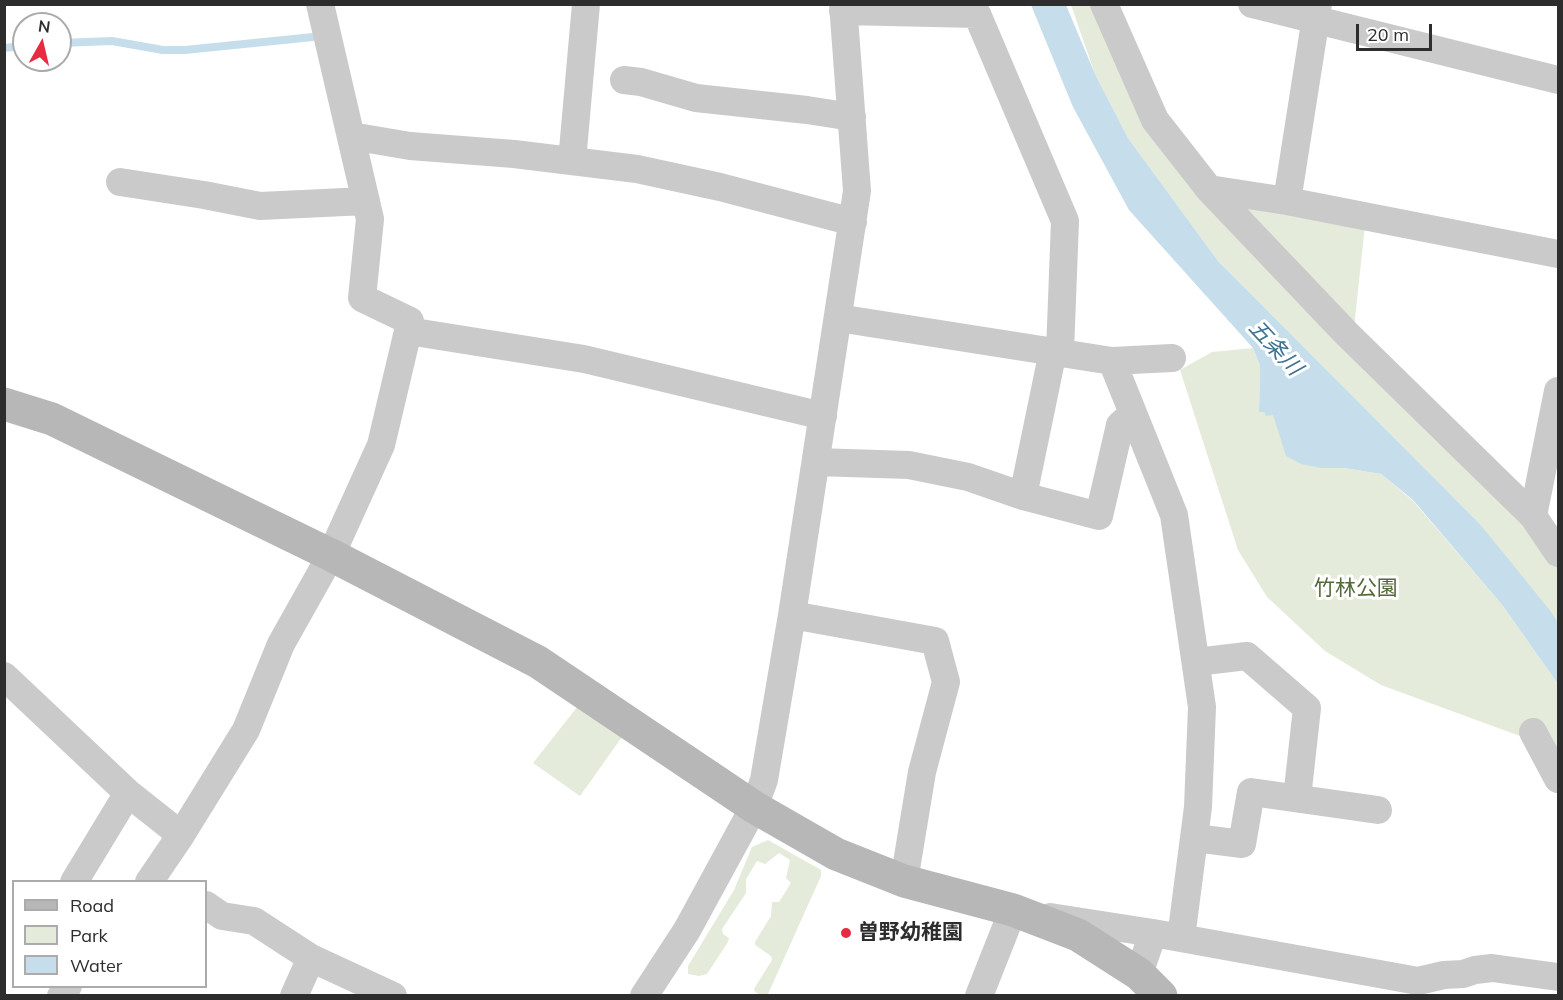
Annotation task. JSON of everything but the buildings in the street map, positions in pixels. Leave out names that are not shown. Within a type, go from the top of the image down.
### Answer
[{"type":"street","points":[[158,878],[181,835],[246,729],[281,644],[331,555],[381,445],[410,321],[362,298],[370,219],[320,4]]},
{"type":"street","points":[[572,161],[586,4]]},
{"type":"street","points":[[1104,4],[1155,120],[1209,189],[1346,333],[1533,516],[1558,553]]},
{"type":"street","points":[[1252,4],[1317,12],[1558,80]]},
{"type":"street","points":[[644,996],[687,930],[754,807],[764,780],[792,615],[857,191],[843,8],[977,14],[1065,221],[1057,351],[1023,496]]},
{"type":"street","points":[[1287,201],[1317,12]]},
{"type":"street","points":[[624,80],[641,82],[696,98],[852,117]]},
{"type":"street","points":[[351,136],[410,146],[637,168],[853,222]]},
{"type":"street","points":[[120,182],[260,206],[366,201]]},
{"type":"street","points":[[1209,189],[1287,201],[1558,254]]},
{"type":"street","points":[[838,318],[1112,361],[1172,358]]},
{"type":"street","points":[[408,331],[584,359],[823,416]]},
{"type":"street","points":[[1112,361],[1174,515],[1202,707],[1195,838],[1181,938]]},
{"type":"street","points":[[1533,516],[1558,391]]},
{"type":"street","points":[[4,404],[52,419],[331,555],[538,662],[754,807],[836,854],[904,881],[1016,911],[1153,933],[1418,981],[1444,975],[1461,985],[1475,970],[1492,968],[1558,977]]},
{"type":"street","points":[[816,462],[909,465],[968,477],[1023,496],[1099,516],[1120,425],[1133,414]]},
{"type":"street","points":[[792,615],[934,641],[946,682],[922,772],[904,881]]},
{"type":"street","points":[[1196,663],[1247,656],[1307,708],[1297,798]]},
{"type":"street","points":[[4,676],[128,793],[181,835]]},
{"type":"street","points":[[1533,732],[1558,779]]},
{"type":"street","points":[[1195,838],[1242,843],[1251,792],[1378,810]]},
{"type":"street","points":[[75,880],[128,793]]},
{"type":"street","points":[[207,906],[222,916],[254,921],[311,958],[393,996]]},
{"type":"street","points":[[1016,911],[1078,935],[1151,988]]},
{"type":"street","points":[[979,996],[1016,911]]},
{"type":"street","points":[[1151,988],[1153,933]]},
{"type":"street","points":[[294,996],[311,958]]},
{"type":"green space","points":[[1071,5],[1093,5],[1140,110],[1535,533],[1558,564],[1558,623],[1480,524],[1218,261],[1128,138],[1095,74]]},
{"type":"green space","points":[[1248,203],[1365,225],[1354,328],[1243,214]]},
{"type":"green space","name":"竹林公園","points":[[1253,348],[1260,366],[1259,411],[1273,414],[1321,468],[1344,468],[1381,474],[1413,501],[1503,606],[1558,684],[1558,758],[1528,739],[1381,685],[1325,651],[1267,597],[1238,550],[1180,370],[1212,352]]},
{"type":"green space","points":[[578,706],[622,737],[580,796],[533,763]]},
{"type":"green space","points":[[768,840],[821,870],[821,876],[768,994],[763,996],[754,989],[772,960],[771,956],[755,945],[755,942],[771,916],[772,902],[779,902],[791,883],[786,878],[790,860],[779,853],[765,864],[757,861],[746,879],[746,893],[722,929],[723,934],[729,938],[728,942],[707,974],[699,976],[688,974],[688,966],[734,890],[752,847]]},
{"type":"water","name":"五条川","points":[[1031,5],[1066,5],[1095,74],[1128,138],[1218,261],[1480,524],[1552,613],[1558,623],[1558,684],[1503,606],[1413,500],[1381,474],[1344,468],[1321,468],[1301,464],[1286,456],[1273,415],[1266,416],[1264,412],[1259,412],[1260,366],[1253,348],[1129,210],[1073,107]]},
{"type":"waterway","points":[[72,43],[112,41],[163,50],[185,50],[313,37]]},
{"type":"waterway","points":[[4,48],[12,47]]},
{"type":"place","name":"曽野幼稚園","points":[[846,933]]}]
